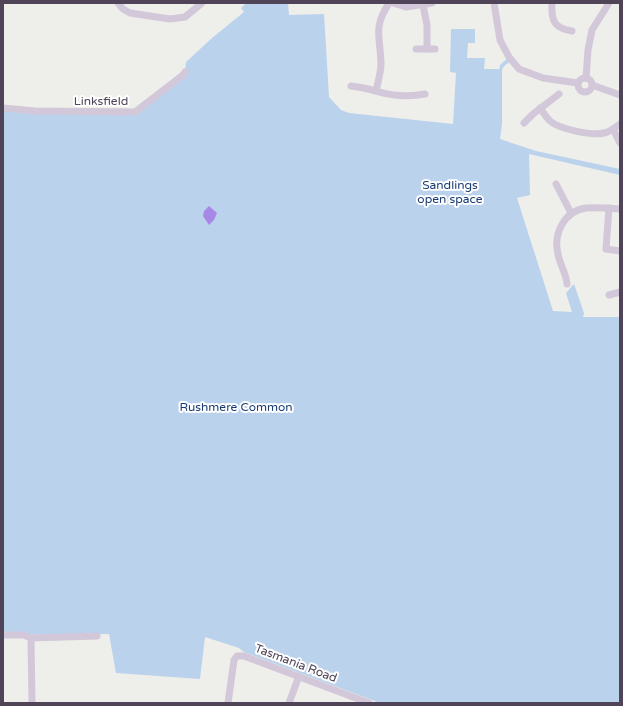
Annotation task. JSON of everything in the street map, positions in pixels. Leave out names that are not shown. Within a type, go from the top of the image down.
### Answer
[{"type":"street","points":[[118,3],[123,10],[170,19],[185,17],[202,3]]},
{"type":"street","points":[[376,91],[381,64],[378,36],[379,23],[389,3]]},
{"type":"street","points":[[393,3],[406,7],[432,3]]},
{"type":"street","points":[[494,3],[500,40],[509,57],[519,69],[543,78],[578,83]]},
{"type":"street","points":[[552,3],[554,23],[560,29],[572,31]]},
{"type":"street","points":[[586,78],[588,50],[592,30],[609,3]]},
{"type":"street","points":[[423,5],[427,26],[427,49]]},
{"type":"street","points":[[416,49],[435,49]]},
{"type":"street","name":"Linksfield","points":[[3,108],[35,111],[135,112],[185,72]]},
{"type":"street","points":[[578,83],[582,79],[586,78]]},
{"type":"street","points":[[586,78],[591,81],[592,85],[620,95]]},
{"type":"street","points":[[578,83],[579,88],[583,91],[589,90],[592,85]]},
{"type":"street","points":[[351,86],[358,90],[364,88],[391,95],[399,94],[412,96],[425,94]]},
{"type":"street","points":[[524,123],[540,108],[559,94]]},
{"type":"street","points":[[540,108],[550,121],[561,126],[586,133],[604,133],[614,129],[620,124]]},
{"type":"street","points":[[614,129],[620,143]]},
{"type":"street","points":[[556,184],[571,213]]},
{"type":"street","points":[[567,284],[558,254],[557,239],[561,224],[571,213],[586,208],[620,209]]},
{"type":"street","points":[[609,208],[606,249],[620,251]]},
{"type":"street","points":[[609,295],[620,292]]},
{"type":"street","points":[[3,635],[24,636],[31,638],[97,636]]},
{"type":"street","points":[[31,638],[32,703]]},
{"type":"street","name":"Tasmania Road","points":[[228,703],[234,660],[237,656],[244,656],[369,703]]},
{"type":"street","points":[[289,703],[299,676]]},
{"type":"green space","name":"Rushmere Common","points":[[246,3],[288,3],[289,15],[324,14],[329,97],[341,110],[349,113],[453,124],[456,73],[450,72],[451,29],[475,29],[475,43],[468,43],[467,58],[485,58],[484,69],[499,69],[499,71],[500,65],[509,57],[512,60],[504,66],[502,70],[502,123],[500,139],[536,151],[620,169],[620,175],[529,154],[530,195],[517,198],[553,311],[572,312],[566,293],[574,284],[584,313],[583,317],[620,317],[620,703],[380,703],[244,652],[239,648],[205,637],[200,679],[116,673],[109,634],[3,635],[3,108],[135,112],[185,72],[186,62],[212,38],[244,12],[241,8]]},
{"type":"shaded area","points":[[209,206],[217,213],[214,220],[209,225],[203,216],[204,211]]},
{"type":"park label","name":"Sandlings open space","points":[[450,192]]}]
